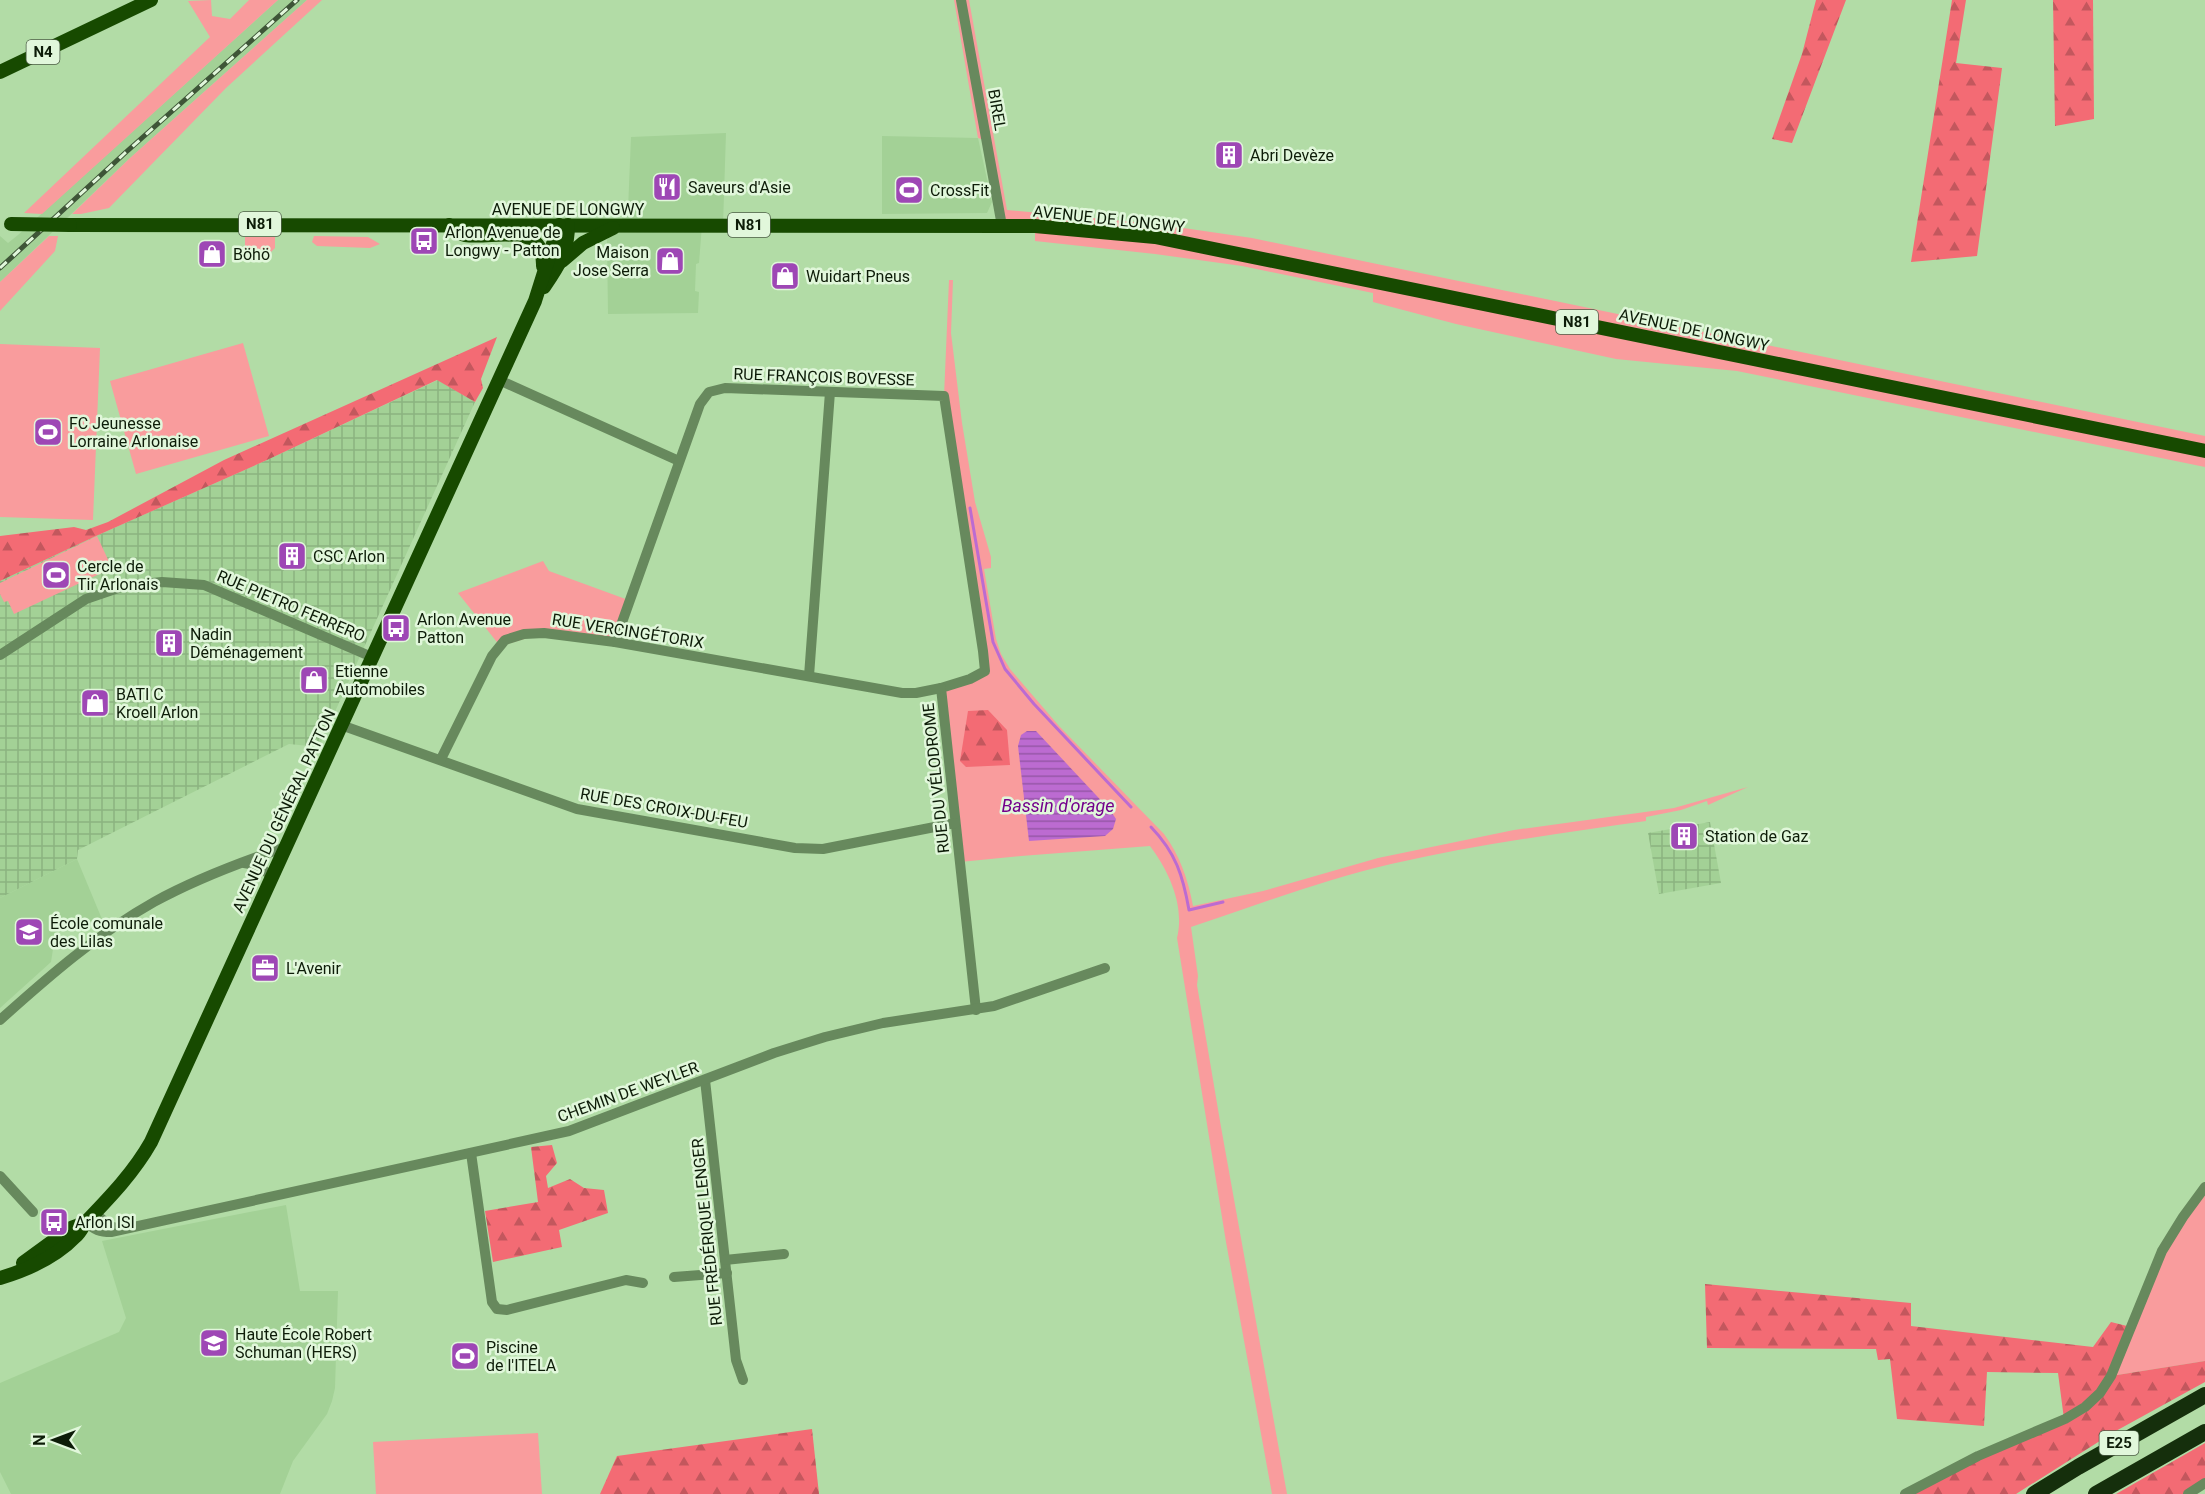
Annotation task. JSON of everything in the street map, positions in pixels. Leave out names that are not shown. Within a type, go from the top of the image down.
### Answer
[{"type":"highway","name":"E25","points":[[2034,1494],[2205,1395]]},
{"type":"highway","name":"E25","points":[[2096,1494],[2205,1432]]},
{"type":"main road","name":"N4","points":[[0,72],[151,0]]},
{"type":"main road","name":"AVENUE DE LONGWY","points":[[6,224],[1035,226],[1155,237],[2202,450]]},
{"type":"main road","name":"N81","points":[[449,225],[462,235],[526,236],[536,241],[543,253],[543,261],[535,301]]},
{"type":"main road","points":[[535,301],[560,262],[568,244],[563,225]]},
{"type":"main road","points":[[535,301],[563,225]]},
{"type":"main road","points":[[560,262],[583,243],[617,226]]},
{"type":"main road","name":"AVENUE DU GÉNÉRAL PATTON","points":[[0,1278],[70,1228],[91,1218],[110,1199],[142,1158],[159,1126],[535,301]]},
{"type":"street","name":"BIREL","points":[[961,0],[1002,226]]},
{"type":"street","points":[[499,380],[679,461]]},
{"type":"street","name":"RUE FRANÇOIS BOVESSE","points":[[615,642],[700,404],[709,392],[725,388],[944,396]]},
{"type":"street","points":[[809,676],[830,392]]},
{"type":"street","name":"RUE DU VÉLODROME","points":[[944,396],[985,672],[941,688],[976,1010]]},
{"type":"street","name":"RUE PIETRO FERRERO","points":[[0,655],[86,599],[124,586],[162,582],[204,585],[372,657]]},
{"type":"street","name":"RUE VERCINGÉTORIX","points":[[441,759],[492,656],[505,640],[524,634],[544,633],[615,642],[902,693],[941,688]]},
{"type":"street","name":"RUE DES CROIX-DU-FEU","points":[[342,725],[577,809],[795,848],[823,849],[955,823]]},
{"type":"street","points":[[0,1020],[51,974],[110,930],[155,902],[241,862],[286,847]]},
{"type":"street","points":[[241,862],[256,865],[272,876]]},
{"type":"street","name":"CHEMIN DE WEYLER","points":[[91,1218],[93,1228],[102,1232],[120,1229],[569,1131],[774,1053],[825,1037],[884,1023],[976,1010],[1009,1002],[1105,968]]},
{"type":"street","name":"RUE FRÉDÉRIQUE LENGER","points":[[705,1080],[736,1360],[743,1380]]},
{"type":"street","points":[[471,1153],[492,1302],[497,1309],[507,1310],[626,1280],[643,1283]]},
{"type":"street","points":[[0,1176],[33,1212]]},
{"type":"street","points":[[1905,1494],[1978,1456],[2065,1419],[2085,1407],[2100,1393],[2111,1376],[2162,1251],[2205,1187]]},
{"type":"street","points":[[725,1260],[784,1254]]},
{"type":"street","points":[[674,1278],[727,1273]]},
{"type":"street","points":[[2188,1494],[2205,1483]]},
{"type":"shaded area","points":[[211,0],[212,16],[230,19],[249,0],[278,0],[42,214],[24,213],[210,37],[188,1]]},
{"type":"shaded area","points":[[278,0],[307,0],[130,158],[0,282],[0,236],[8,243],[18,235]]},
{"type":"shaded area","points":[[307,0],[322,0],[226,88],[109,208],[72,214],[130,158]]},
{"type":"shaded area","points":[[954,0],[969,0],[1007,210],[1156,224],[1252,238],[2205,436],[2205,467],[1737,371],[1616,359],[1456,324],[1373,302],[1373,293],[1242,266],[1035,241],[1035,226],[1002,226],[987,141],[978,138]]},
{"type":"shaded area","points":[[726,133],[723,225],[702,225],[699,263],[696,264],[695,291],[699,292],[698,313],[608,314],[607,240],[628,210],[631,137]]},
{"type":"shaded area","points":[[882,136],[978,138],[992,202],[987,213],[882,214]]},
{"type":"shaded area","points":[[49,236],[58,236],[55,251],[0,311],[0,282]]},
{"type":"shaded area","points":[[314,236],[368,237],[380,244],[370,248],[317,246],[312,242]]},
{"type":"shaded area","points":[[245,237],[275,237],[275,248],[269,254],[245,257]]},
{"type":"shaded area","points":[[949,280],[953,280],[951,333],[962,423],[975,502],[991,557],[991,568],[984,569],[996,639],[1001,654],[1010,669],[1059,726],[1164,834],[1183,868],[1193,906],[1263,891],[1378,858],[1514,830],[1674,808],[1748,787],[1708,805],[1707,801],[1681,810],[1646,817],[1646,821],[1486,845],[1366,870],[1191,927],[1198,976],[1197,985],[1221,1127],[1287,1494],[1272,1494],[1226,1242],[1177,938],[1179,914],[1177,901],[1163,866],[1150,846],[960,862],[941,688],[985,671],[944,396]]},
{"type":"shaded area","name":"FC Jeunesse Lorraine Arlonaise","points":[[243,343],[269,436],[136,474],[110,381]]},
{"type":"shaded area","name":"FC Jeunesse Lorraine Arlonaise","points":[[0,344],[100,348],[93,520],[0,517]]},
{"type":"shaded area","points":[[438,380],[475,402],[319,747],[289,744],[78,850],[77,859],[0,898],[0,581]]},
{"type":"shaded area","name":"Cercle de Tir Arlonais","points":[[97,536],[112,568],[14,614],[8,601],[4,602],[0,594],[0,583]]},
{"type":"shaded area","points":[[543,561],[549,571],[631,601],[615,642],[544,633],[500,646],[458,593]]},
{"type":"shaded area","points":[[1710,822],[1721,883],[1659,894],[1648,833]]},
{"type":"shaded area","name":"École comunale des Lilas","points":[[77,859],[104,924],[78,921],[69,922],[60,928],[55,936],[51,962],[0,1008],[0,898]]},
{"type":"shaded area","points":[[2205,1187],[2205,1361],[2111,1376],[2162,1251]]},
{"type":"shaded area","name":"Haute École Robert Schuman (HERS)","points":[[286,1205],[300,1291],[338,1291],[335,1388],[332,1401],[327,1414],[293,1461],[280,1494],[11,1494],[0,1472],[0,1383],[119,1332],[126,1318],[102,1241]]},
{"type":"shaded area","points":[[538,1433],[542,1494],[376,1494],[373,1442]]},
{"type":"green space","points":[[1816,0],[1846,0],[1792,143],[1772,139],[1802,54]]},
{"type":"green space","points":[[1952,0],[1966,0],[1956,63],[2002,68],[1977,256],[1911,262]]},
{"type":"green space","points":[[2053,0],[2093,0],[2094,119],[2055,126]]},
{"type":"green space","points":[[497,337],[481,379],[483,388],[475,402],[437,380],[0,581],[0,536],[74,527],[86,530],[108,522],[224,460]]},
{"type":"green space","points":[[988,710],[1007,730],[1010,765],[966,767],[960,761],[968,711]]},
{"type":"green space","points":[[552,1145],[557,1163],[546,1176],[548,1188],[570,1179],[584,1188],[604,1190],[608,1213],[559,1230],[562,1247],[493,1262],[485,1211],[538,1202],[531,1147]]},
{"type":"green space","points":[[1705,1284],[1911,1303],[1911,1326],[2093,1347],[2111,1322],[2131,1327],[2111,1376],[2205,1361],[2205,1382],[2114,1432],[2016,1494],[1905,1494],[2064,1419],[2058,1373],[1987,1372],[1984,1426],[1897,1419],[1890,1359],[1878,1360],[1876,1349],[1707,1348]]},
{"type":"green space","points":[[812,1429],[819,1494],[600,1494],[617,1456]]},
{"type":"green space","points":[[2205,1443],[2205,1483],[2188,1494],[2116,1494]]},
{"type":"water","name":"Bassin d'orage","points":[[1027,731],[1036,731],[1110,810],[1116,819],[1113,829],[1105,836],[1029,841],[1018,746],[1021,735]]},
{"type":"waterway","points":[[970,508],[993,642],[1005,669],[1034,704],[1131,807]]},
{"type":"waterway","points":[[1151,827],[1167,846],[1177,866],[1189,910],[1223,902]]},
{"type":"railway","points":[[0,268],[297,0]]},
{"type":"place","name":"Abri Devèze","points":[[1229,155]]},
{"type":"place","name":"Saveurs d'Asie","points":[[667,187]]},
{"type":"place","name":"CrossFit","points":[[909,190]]},
{"type":"place","name":"Arlon Avenue de Longwy - Patton","points":[[424,241]]},
{"type":"place","name":"Böhö","points":[[212,254]]},
{"type":"place","name":"Maison Jose Serra","points":[[670,261]]},
{"type":"place","name":"Wuidart Pneus","points":[[785,276]]},
{"type":"place","name":"FC Jeunesse Lorraine Arlonaise","points":[[48,432]]},
{"type":"place","name":"CSC Arlon","points":[[292,556]]},
{"type":"place","name":"Cercle de Tir Arlonais","points":[[56,575]]},
{"type":"place","name":"Arlon Avenue Patton","points":[[396,628]]},
{"type":"place","name":"Nadin Déménagement","points":[[169,643]]},
{"type":"place","name":"Etienne Automobiles","points":[[314,680]]},
{"type":"place","name":"BATI C Kroell Arlon","points":[[95,703]]},
{"type":"place","name":"Station de Gaz","points":[[1684,836]]},
{"type":"place","name":"École comunale des Lilas","points":[[29,932]]},
{"type":"place","name":"L'Avenir","points":[[265,968]]},
{"type":"place","name":"Arlon ISI","points":[[54,1222]]},
{"type":"place","name":"Haute École Robert Schuman (HERS)","points":[[214,1343]]},
{"type":"place","name":"Piscine de l'ITELA","points":[[465,1356]]}]
